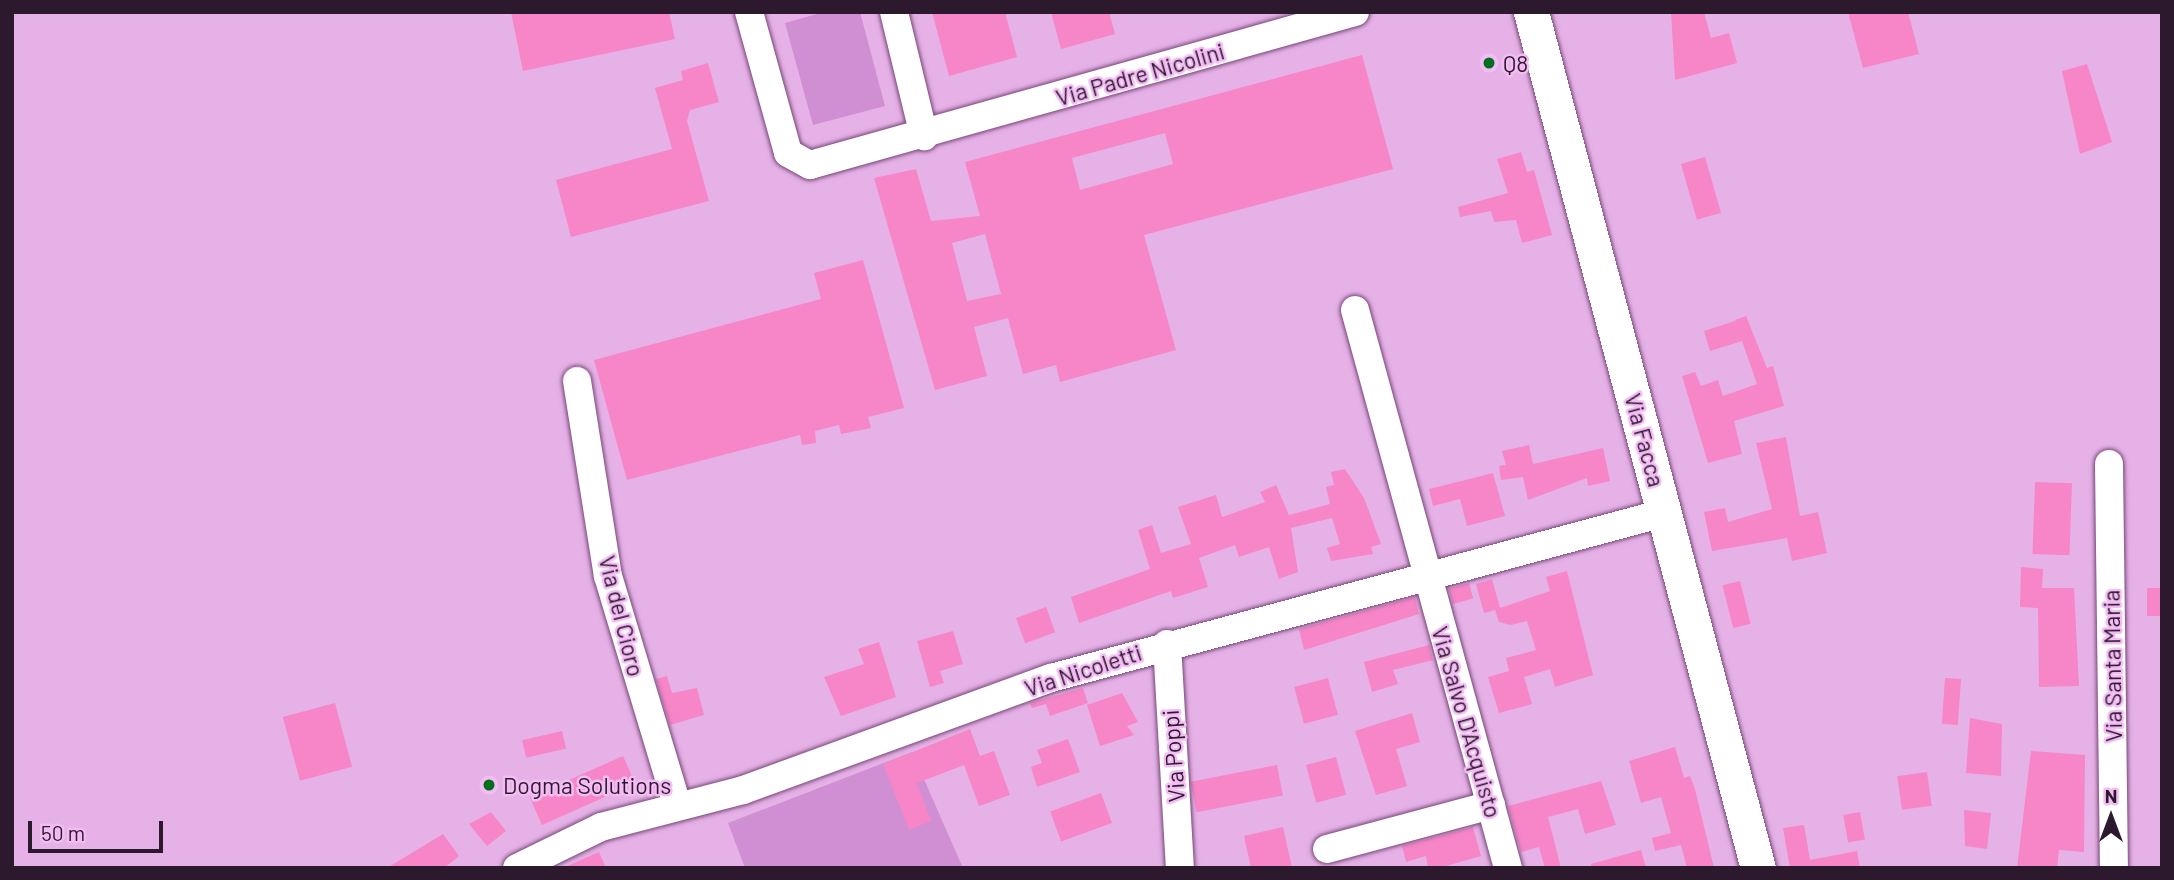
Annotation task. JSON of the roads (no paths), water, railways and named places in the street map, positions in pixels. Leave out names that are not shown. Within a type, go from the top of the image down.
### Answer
[{"type":"main road","name":"Via Facca","points":[[1531,12],[1758,868]]},
{"type":"street","name":"Via Padre Nicolini","points":[[749,12],[788,153],[799,164],[924,136],[1356,12]]},
{"type":"street","points":[[894,12],[924,136]]},
{"type":"street","name":"Via Salvo D'Acquisto","points":[[1355,310],[1425,575],[1508,868]]},
{"type":"street","name":"Via del Cioro","points":[[577,381],[608,576],[677,806]]},
{"type":"street","name":"Via Santa Maria","points":[[2109,464],[2114,868]]},
{"type":"street","name":"Via Nicoletti","points":[[517,868],[589,832],[743,790],[1051,678],[1167,644],[1664,513]]},
{"type":"street","name":"Via Poppi","points":[[1167,644],[1180,868]]},
{"type":"street","points":[[1327,849],[1491,805]]},
{"type":"place","name":"Q8","points":[[1489,63]]},
{"type":"place","name":"Dogma Solutions","points":[[489,785]]}]
